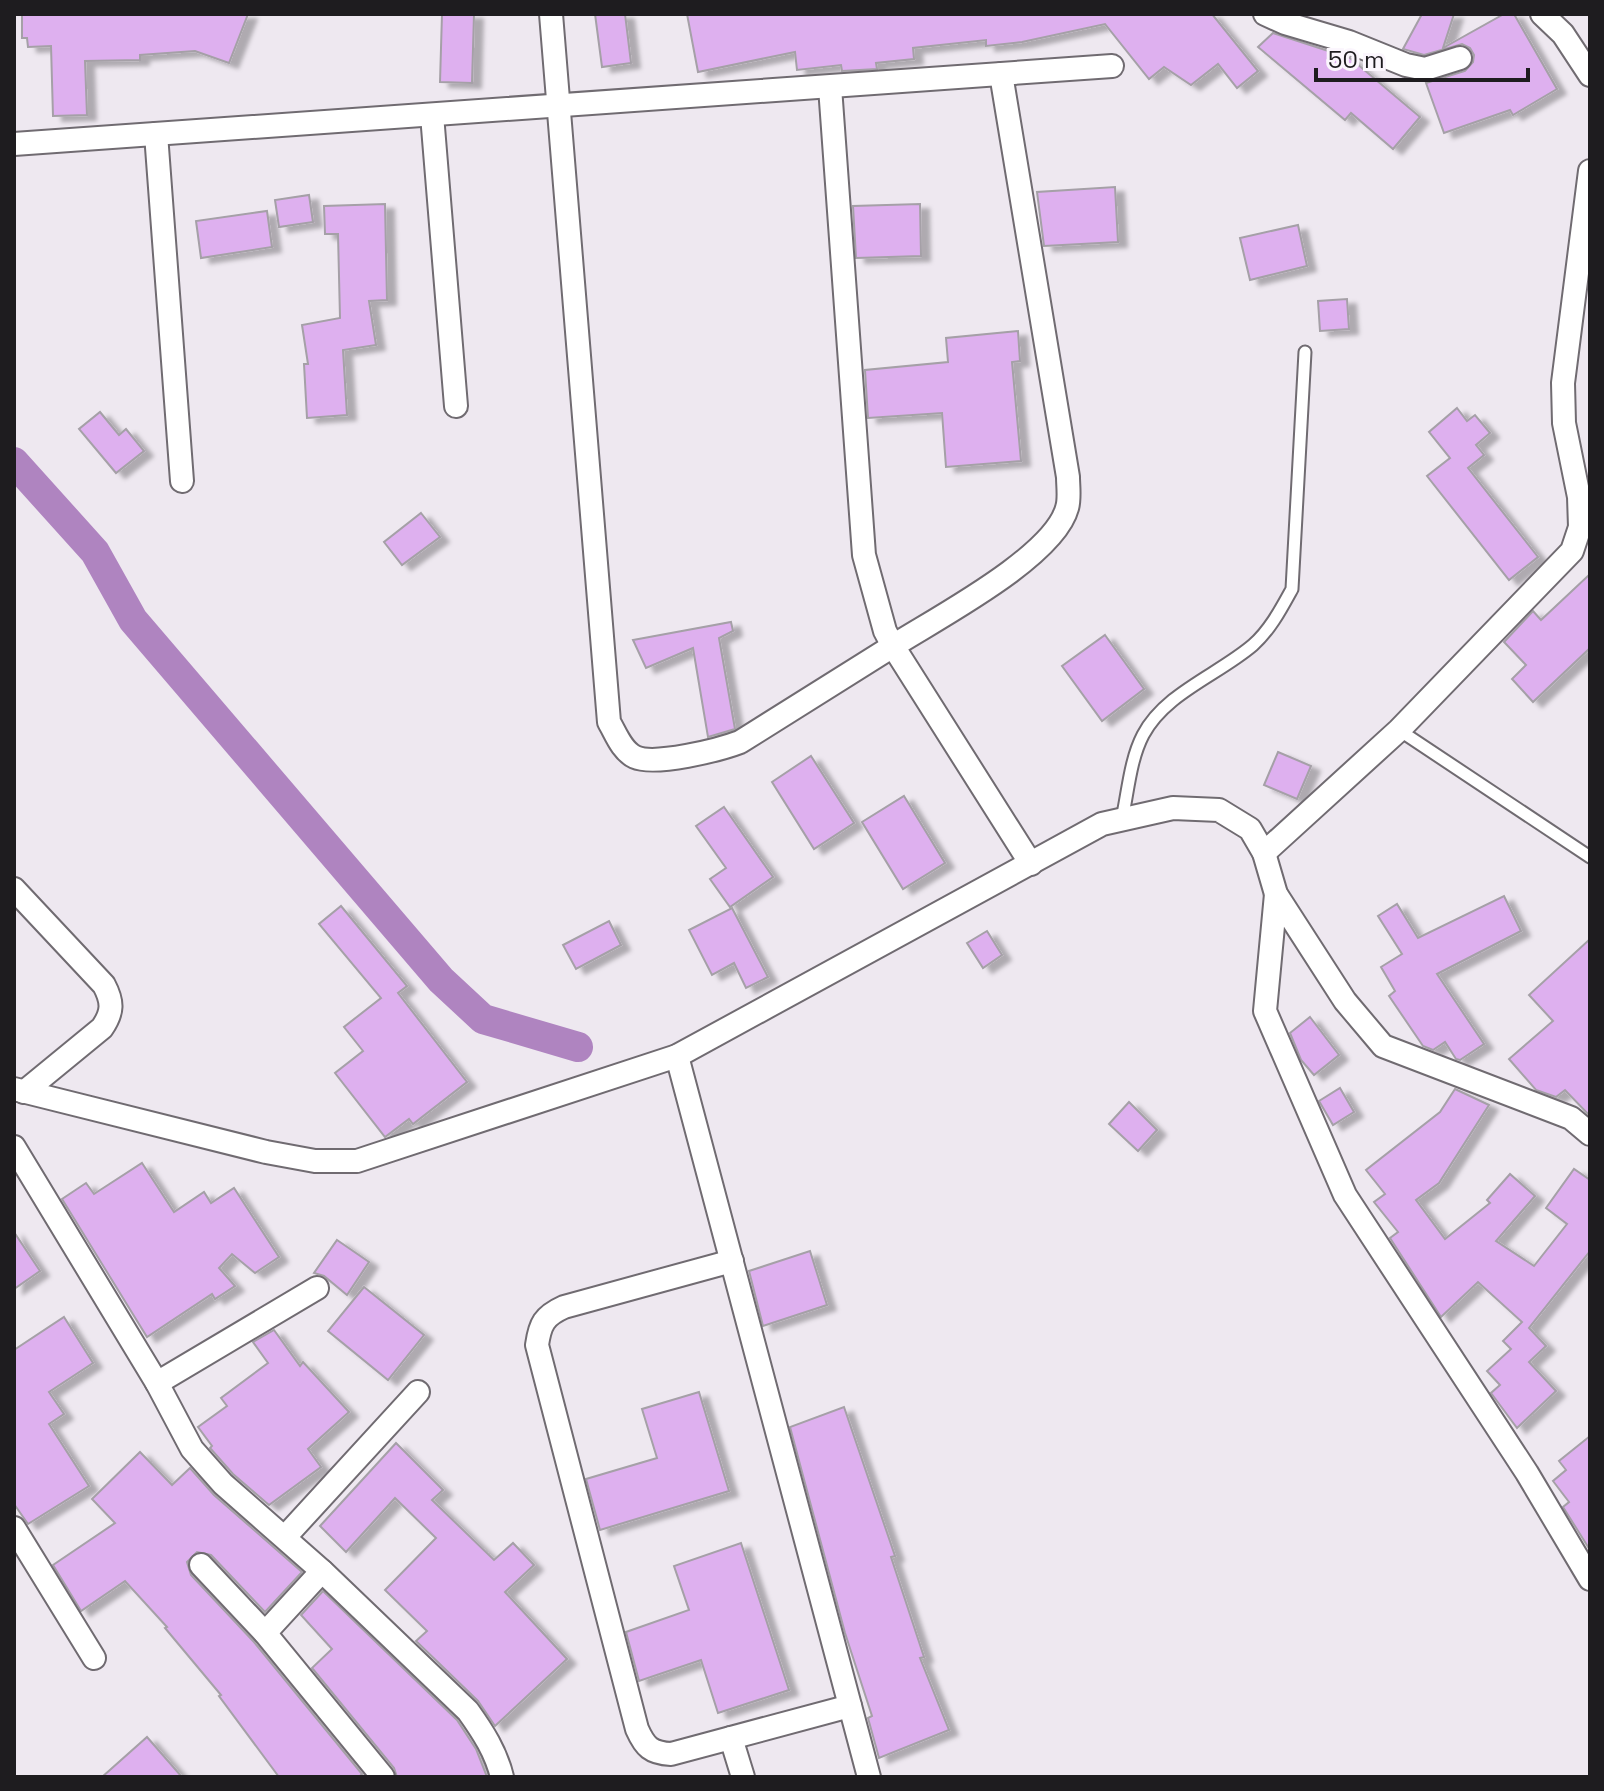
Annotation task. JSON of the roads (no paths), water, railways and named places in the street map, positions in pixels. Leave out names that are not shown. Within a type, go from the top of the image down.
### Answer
[{"type":"street","points":[[551,14],[609,722],[620,743],[633,757],[650,760],[717,750],[754,734],[1027,561],[1055,532],[1067,507],[1068,477],[1001,74]]},
{"type":"street","points":[[1265,14],[1406,65],[1425,69],[1460,58]]},
{"type":"street","points":[[1542,14],[1563,34],[1590,75]]},
{"type":"street","points":[[14,144],[1112,66]]},
{"type":"street","points":[[830,87],[864,555],[885,631],[893,646],[1031,864]]},
{"type":"street","points":[[432,115],[456,406]]},
{"type":"street","points":[[156,134],[182,481]]},
{"type":"street","points":[[1264,853],[1399,730],[1572,551],[1580,527],[1579,497],[1564,423],[1563,383],[1590,171]]},
{"type":"street","points":[[19,1090],[266,1152],[315,1161],[357,1161],[677,1056],[1102,824],[1173,808],[1219,810],[1250,829],[1264,853],[1276,894],[1345,1001],[1383,1046],[1571,1118],[1590,1134]]},
{"type":"street","points":[[14,889],[104,985],[111,999],[111,1015],[102,1028],[19,1090]]},
{"type":"street","points":[[1276,894],[1265,1011],[1345,1195],[1527,1473],[1590,1579]]},
{"type":"street","points":[[677,1056],[869,1777]]},
{"type":"street","points":[[14,1147],[157,1383],[192,1449],[223,1484],[322,1571],[468,1711],[486,1737],[502,1777]]},
{"type":"street","points":[[732,1261],[564,1307],[549,1314],[540,1326],[537,1345],[637,1729],[644,1745],[655,1753],[671,1754],[850,1706]]},
{"type":"street","points":[[157,1383],[317,1288]]},
{"type":"street","points":[[285,1537],[418,1392]]},
{"type":"street","points":[[14,1528],[94,1658]]},
{"type":"street","points":[[201,1565],[265,1633],[383,1777]]},
{"type":"street","points":[[265,1633],[322,1571]]},
{"type":"street","points":[[731,1738],[743,1777]]},
{"type":"lane","points":[[1122,819],[1137,750],[1144,733],[1160,711],[1254,644],[1277,617],[1292,589],[1305,352]]},
{"type":"lane","points":[[1399,730],[1590,857]]},
{"type":"waterway","points":[[14,462],[95,552],[133,620],[441,980],[483,1019],[578,1047]]}]
